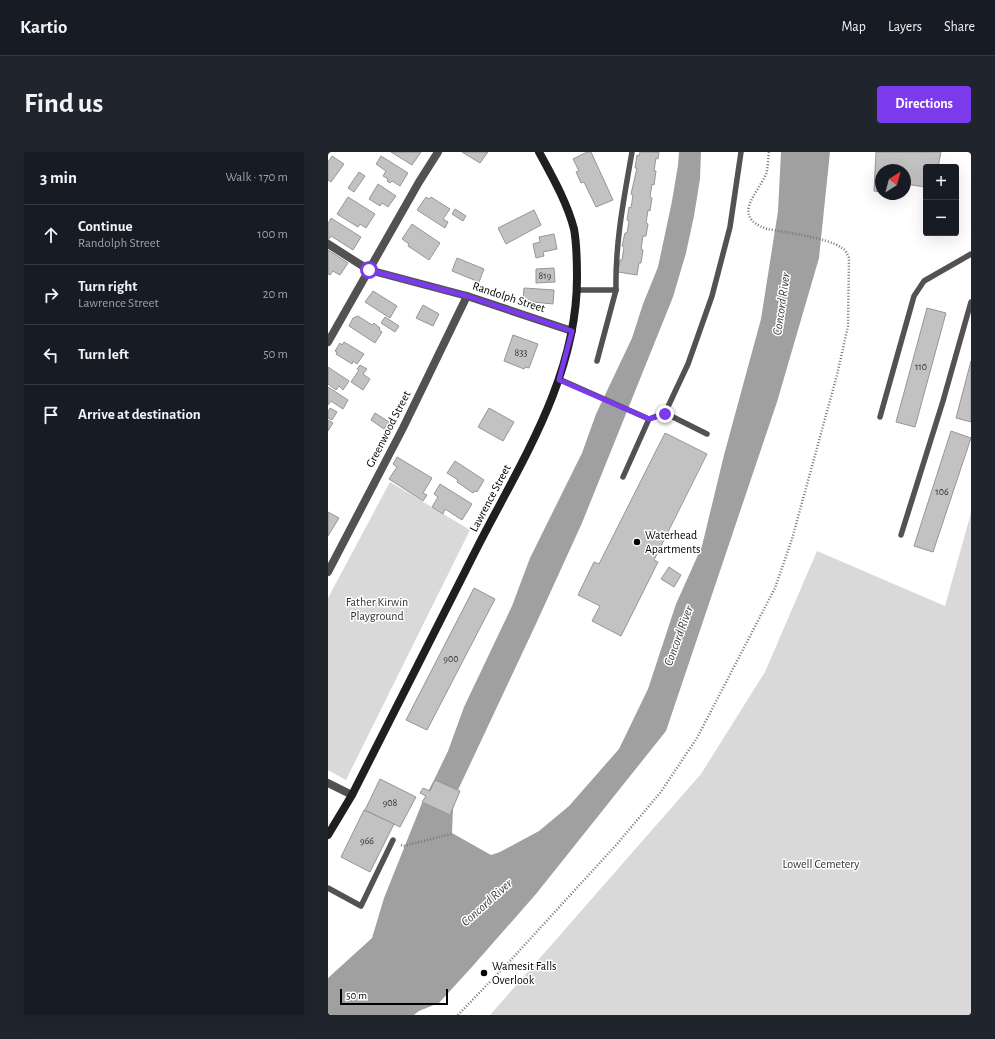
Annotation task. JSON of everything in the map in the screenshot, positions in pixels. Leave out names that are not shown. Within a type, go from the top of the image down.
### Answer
[{"type":"main road","name":"Lawrence Street","points":[[328,836],[352,795],[532,443],[549,407],[559,380],[572,331],[577,290],[577,255],[574,229],[566,206],[539,152]]},
{"type":"street","points":[[328,342],[419,182],[438,152]]},
{"type":"street","name":"Randolph Street","points":[[328,244],[369,270],[467,296],[572,331]]},
{"type":"street","name":"Greenwood Street","points":[[328,572],[404,428],[467,296]]},
{"type":"street","points":[[328,783],[352,795]]},
{"type":"lane","points":[[597,361],[616,290],[616,266],[620,217],[632,152]]},
{"type":"lane","points":[[665,414],[688,364],[712,296],[730,227],[741,152]]},
{"type":"lane","points":[[880,417],[914,296],[918,288],[924,281],[971,254]]},
{"type":"lane","points":[[577,290],[616,290]]},
{"type":"lane","points":[[901,535],[943,401],[971,302]]},
{"type":"lane","points":[[559,380],[649,419],[665,414],[707,434]]},
{"type":"lane","points":[[623,476],[649,419]]},
{"type":"lane","points":[[328,888],[361,906],[393,840]]},
{"type":"path","points":[[458,1015],[509,962],[622,838],[660,793],[701,732],[775,588],[792,539],[837,376],[848,326],[849,258],[844,249],[837,244],[826,240],[767,229],[754,222],[749,213],[751,198],[766,173],[768,152]]},
{"type":"path","points":[[404,846],[451,834]]},
{"type":"green space","name":"Father Kirwin Playground","points":[[390,482],[470,530],[346,780],[328,770],[328,598]]},
{"type":"green space","name":"Lowell Cemetery","points":[[971,513],[971,1015],[490,1015],[701,774],[765,672],[817,551],[945,606]]},
{"type":"water","name":"Concord River","points":[[679,152],[701,152],[700,179],[686,253],[673,297],[582,523],[458,790],[453,809],[452,833],[491,855],[500,852],[539,831],[569,806],[619,749],[648,689],[676,604],[702,546],[724,455],[761,319],[778,211],[781,152],[830,152],[819,258],[777,402],[666,731],[536,894],[439,1003],[419,1011],[414,1015],[328,1015],[328,978],[372,938],[384,898],[422,803],[448,751],[464,707],[512,606],[530,558],[582,453],[596,414],[632,338],[643,304],[658,267],[672,201]]},
{"type":"building","points":[[391,152],[421,152],[412,165]]},
{"type":"building","points":[[462,152],[488,152],[480,163]]},
{"type":"building","points":[[587,152],[591,152],[613,200],[596,207],[584,182],[581,183],[576,172],[579,171],[573,159]]},
{"type":"building","points":[[640,152],[659,152],[658,159],[656,158],[654,185],[652,184],[650,197],[652,198],[650,211],[648,210],[646,223],[648,224],[646,236],[643,236],[641,263],[639,263],[637,275],[618,272],[624,247],[622,246],[625,233],[627,233],[629,221],[627,220],[633,195],[631,194],[637,168],[635,168],[637,155],[639,156]]},
{"type":"building","points":[[876,152],[941,152],[939,164],[923,164],[923,187],[911,185],[911,164],[875,164]]},
{"type":"building","points":[[332,156],[344,164],[331,182],[328,180],[328,162]]},
{"type":"building","points":[[381,156],[408,173],[400,186],[392,181],[390,183],[387,181],[388,179],[383,176],[386,171],[376,164]]},
{"type":"building","points":[[359,172],[365,176],[354,192],[348,188]]},
{"type":"building","points":[[378,184],[396,196],[388,207],[382,203],[380,206],[369,199]]},
{"type":"building","points":[[348,197],[375,214],[366,228],[360,224],[358,227],[337,214]]},
{"type":"building","points":[[426,197],[429,199],[431,197],[450,209],[443,219],[448,222],[445,228],[417,210]]},
{"type":"building","points":[[455,209],[466,216],[463,221],[452,214]]},
{"type":"building","points":[[534,210],[541,225],[506,244],[498,228]]},
{"type":"building","points":[[331,218],[361,237],[353,250],[331,236],[328,240],[328,224]]},
{"type":"building","points":[[412,224],[440,243],[429,260],[408,246],[409,244],[402,239]]},
{"type":"building","points":[[554,234],[557,249],[543,252],[544,256],[536,258],[533,244],[540,242],[539,237]]},
{"type":"building","points":[[328,250],[348,263],[340,275],[333,271],[330,275],[328,274]]},
{"type":"building","points":[[457,258],[484,269],[479,282],[452,271]]},
{"type":"building","points":[[554,268],[555,282],[536,283],[536,269]]},
{"type":"building","points":[[524,288],[554,290],[553,304],[523,301]]},
{"type":"building","points":[[373,291],[397,306],[390,318],[365,302]]},
{"type":"building","points":[[423,305],[439,314],[433,326],[416,318]]},
{"type":"building","points":[[927,308],[946,313],[915,427],[896,422]]},
{"type":"building","points":[[358,316],[372,325],[374,323],[380,328],[379,330],[382,332],[375,343],[349,326],[353,318]]},
{"type":"building","points":[[385,317],[399,326],[395,332],[381,323]]},
{"type":"building","points":[[513,335],[538,344],[529,368],[525,367],[524,369],[504,361]]},
{"type":"building","points":[[344,342],[364,354],[357,364],[353,361],[352,364],[336,354],[337,352],[335,351],[340,343],[342,345]]},
{"type":"building","points":[[971,361],[971,422],[956,418]]},
{"type":"building","points":[[360,365],[367,369],[363,374],[370,379],[363,390],[351,382],[359,370],[357,369]]},
{"type":"building","points":[[328,367],[349,381],[343,390],[339,386],[336,390],[328,384]]},
{"type":"building","points":[[328,387],[348,400],[343,409],[331,401],[328,405]]},
{"type":"building","points":[[330,408],[337,412],[332,420],[328,418]]},
{"type":"building","points":[[489,408],[514,422],[503,441],[478,427]]},
{"type":"building","points":[[375,413],[389,422],[384,429],[371,420]]},
{"type":"building","points":[[328,420],[333,423],[328,431]]},
{"type":"building","points":[[951,431],[971,438],[933,552],[914,546]]},
{"type":"building","name":"Waterhead Apartments","points":[[665,433],[707,454],[654,560],[658,562],[621,636],[592,621],[600,606],[578,595],[594,562],[599,564]]},
{"type":"building","points":[[397,457],[432,478],[423,493],[427,495],[423,501],[389,479],[397,467],[393,464]]},
{"type":"building","points":[[455,461],[484,480],[477,492],[475,491],[473,493],[447,473]]},
{"type":"building","points":[[440,484],[472,504],[462,520],[445,509],[443,514],[432,507],[438,497],[434,494]]},
{"type":"building","points":[[328,512],[339,518],[328,536]]},
{"type":"building","points":[[669,567],[681,575],[674,587],[661,579]]},
{"type":"building","points":[[474,588],[495,599],[427,730],[406,720]]},
{"type":"building","points":[[380,779],[416,797],[400,827],[365,810]]},
{"type":"building","points":[[435,780],[460,791],[450,815],[422,802],[426,796],[420,793],[423,788],[430,791]]},
{"type":"building","points":[[364,810],[394,824],[370,872],[341,857]]},
{"type":"place","name":"Waterhead Apartments","points":[[637,542]]},
{"type":"place","name":"Wamesit Falls Overlook","points":[[484,973]]},
{"type":"route","points":[[369,270],[467,296],[572,331],[568,351],[559,380],[649,419],[665,414]]}]
